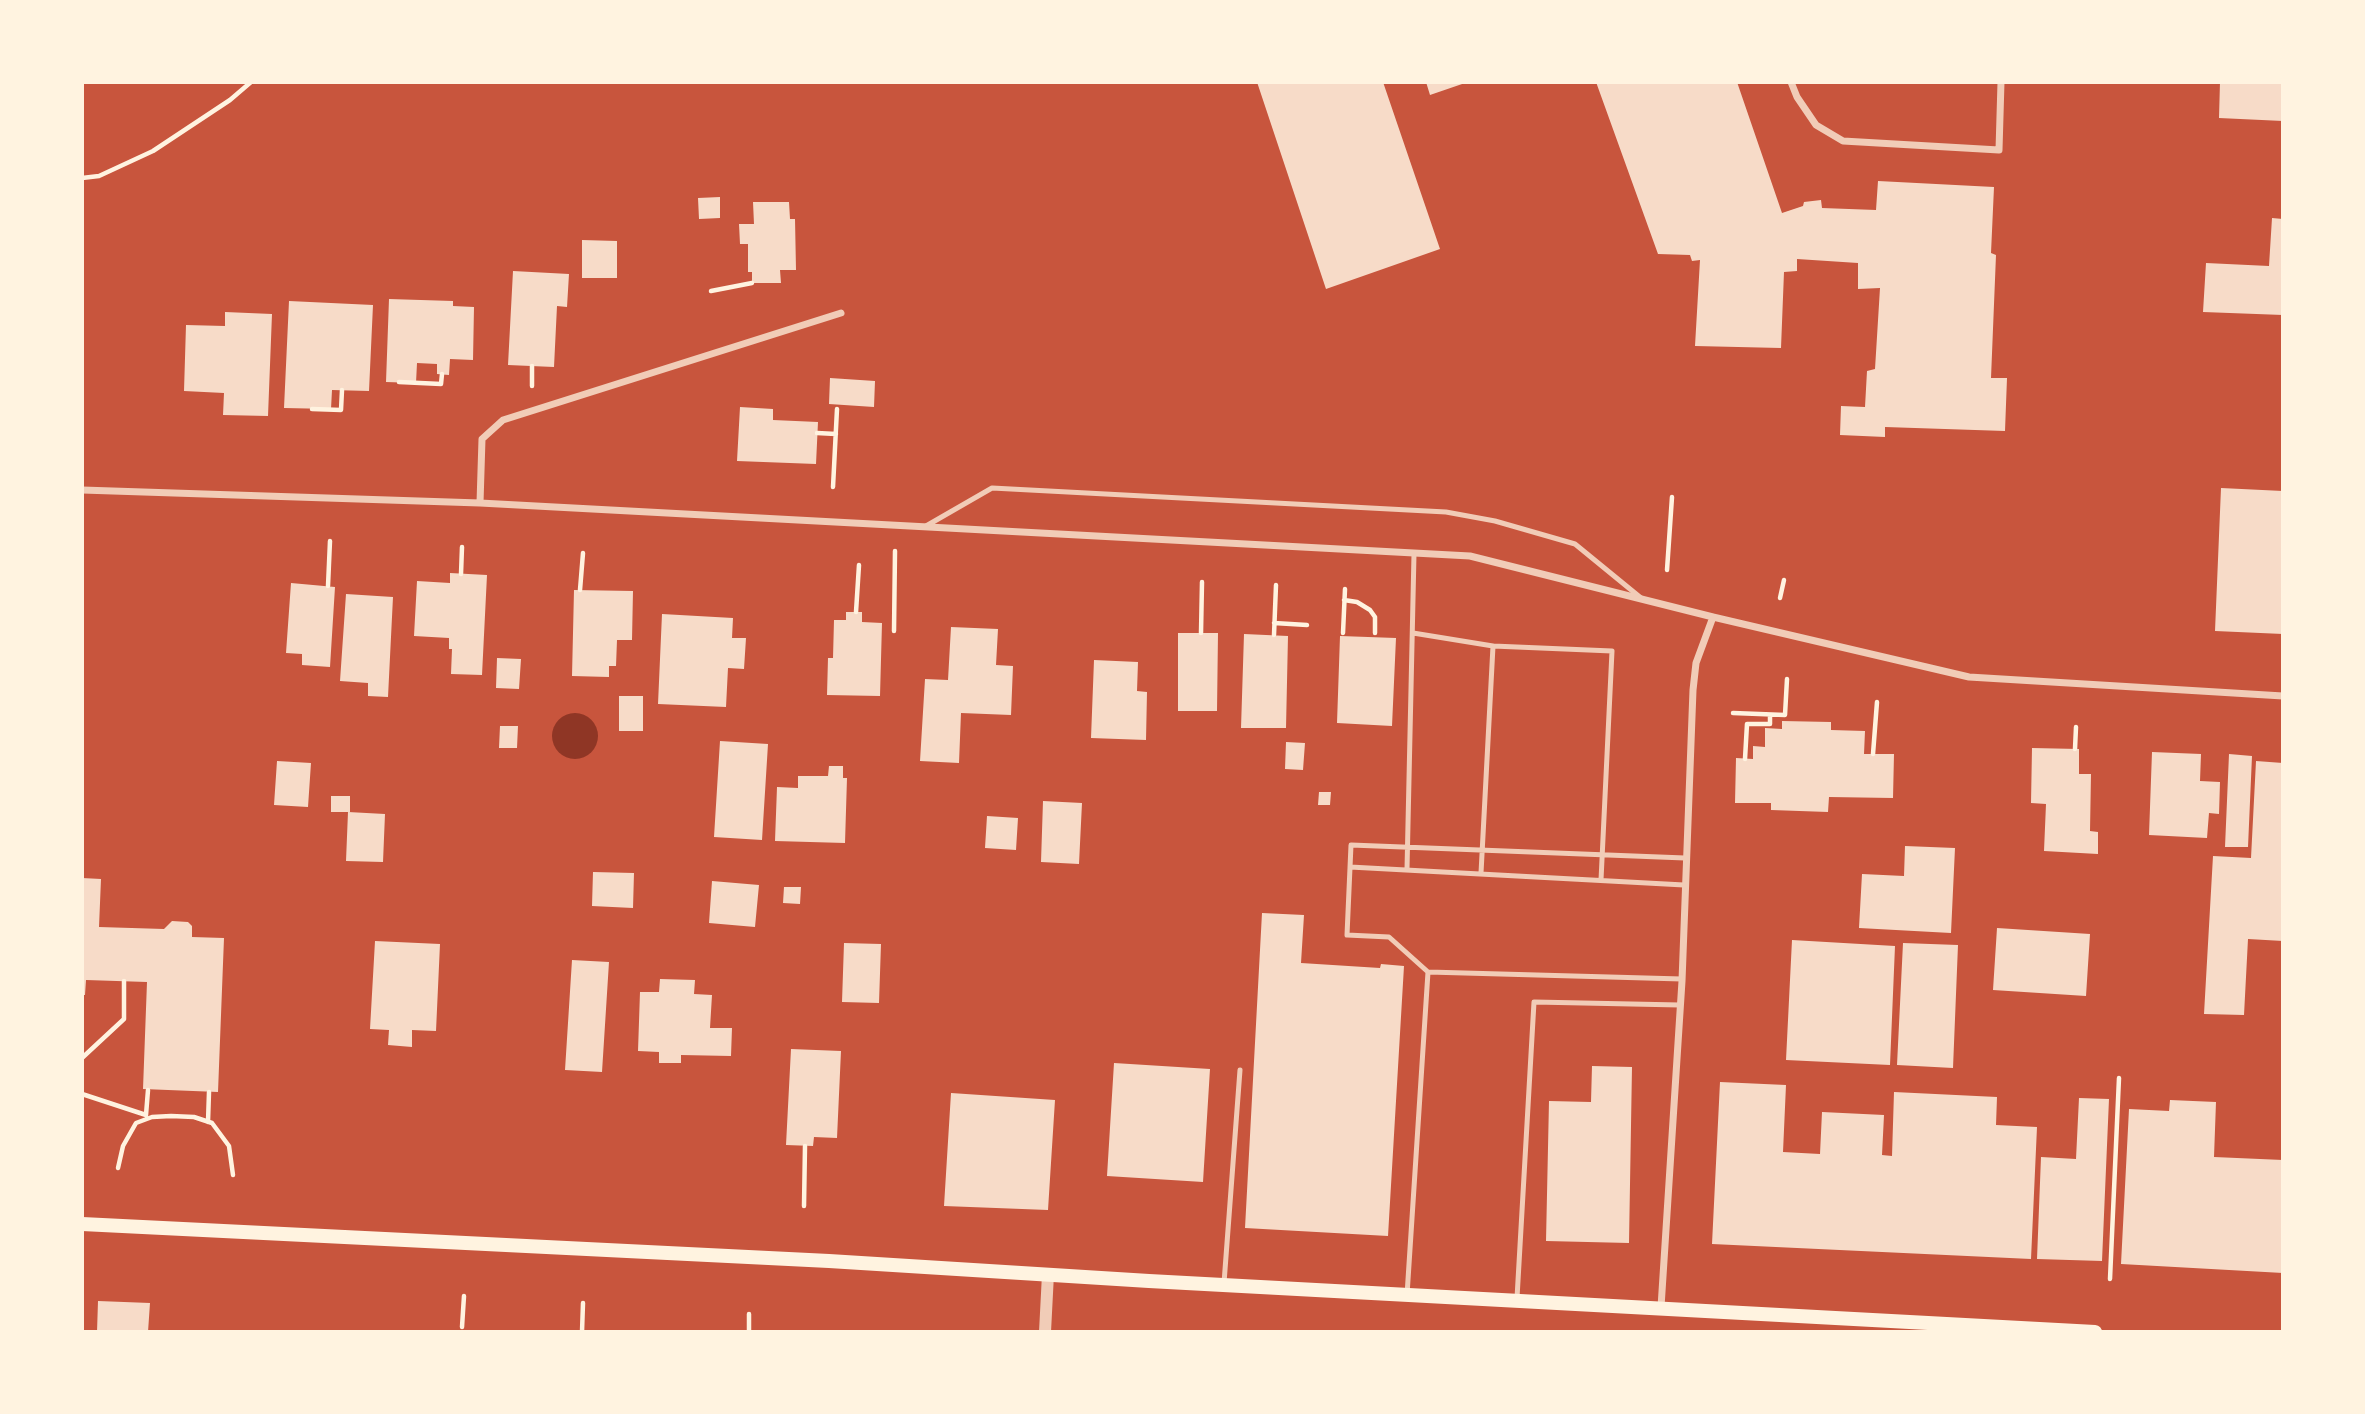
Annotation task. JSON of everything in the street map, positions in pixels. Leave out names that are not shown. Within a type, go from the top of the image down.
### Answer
[{"type":"main road","points":[[82,1224],[2095,1332]]},
{"type":"street","points":[[1791,82],[1797,97],[1816,125],[1843,141],[1999,150],[2001,82]]},
{"type":"street","points":[[480,503],[482,439],[503,420],[841,313]]},
{"type":"street","points":[[82,490],[480,503],[1470,556],[1969,677],[2283,696]]},
{"type":"street","points":[[1661,1307],[1682,979],[1685,858],[1695,676],[1696,663],[1713,617]]},
{"type":"street","points":[[1045,1332],[1048,1274]]},
{"type":"lane","points":[[923,527],[992,488],[1446,512],[1495,521],[1576,544],[1641,598]]},
{"type":"lane","points":[[1407,869],[1414,554]]},
{"type":"lane","points":[[1413,633],[1493,646],[1612,651],[1601,880]]},
{"type":"lane","points":[[1481,873],[1493,646]]},
{"type":"lane","points":[[1682,979],[1428,972],[1389,937],[1347,935],[1351,845],[1685,858]]},
{"type":"lane","points":[[1350,867],[1684,885]]},
{"type":"lane","points":[[1407,1295],[1428,972]]},
{"type":"lane","points":[[1517,1301],[1534,1002],[1680,1006]]},
{"type":"lane","points":[[1224,1284],[1240,1070]]},
{"type":"path","points":[[82,178],[99,176],[173,140],[251,82]]},
{"type":"path","points":[[711,291],[752,283]]},
{"type":"path","points":[[399,382],[442,384],[442,374]]},
{"type":"path","points":[[312,409],[341,410],[341,390]]},
{"type":"path","points":[[833,487],[837,409]]},
{"type":"path","points":[[817,433],[836,434]]},
{"type":"path","points":[[1667,570],[1672,497]]},
{"type":"path","points":[[894,631],[895,526]]},
{"type":"path","points":[[328,586],[330,541]]},
{"type":"path","points":[[461,574],[462,547]]},
{"type":"path","points":[[580,590],[583,553]]},
{"type":"path","points":[[856,612],[859,565]]},
{"type":"path","points":[[1780,598],[1784,580]]},
{"type":"path","points":[[1201,634],[1202,582]]},
{"type":"path","points":[[1273,635],[1276,585]]},
{"type":"path","points":[[1343,633],[1345,589]]},
{"type":"path","points":[[1344,600],[1357,602],[1370,610],[1375,617],[1374,634]]},
{"type":"path","points":[[1274,623],[1307,625]]},
{"type":"path","points":[[1733,713],[1785,715],[1787,679]]},
{"type":"path","points":[[1873,754],[1877,702]]},
{"type":"path","points":[[1745,759],[1747,723],[1770,724],[1770,715]]},
{"type":"path","points":[[2075,749],[2076,727]]},
{"type":"path","points":[[82,1058],[124,1019],[124,981]]},
{"type":"path","points":[[2110,1279],[2119,1078]]},
{"type":"path","points":[[146,1117],[148,1090]]},
{"type":"path","points":[[208,1122],[209,1092]]},
{"type":"path","points":[[82,1094],[146,1117],[171,1115],[194,1117],[208,1122],[222,1133],[229,1146],[233,1175]]},
{"type":"path","points":[[118,1168],[128,1133],[136,1123],[146,1117]]},
{"type":"path","points":[[804,1206],[806,1146]]},
{"type":"path","points":[[462,1327],[464,1296]]},
{"type":"path","points":[[582,1332],[583,1303]]},
{"type":"path","points":[[749,1314],[749,1332]]},
{"type":"shaded area","points":[[575,713],[591,720],[598,736],[591,752],[575,759],[559,752],[552,736],[559,720]]},
{"type":"building","points":[[1257,82],[1383,82],[1440,249],[1326,289]]},
{"type":"building","points":[[1426,82],[1465,82],[1465,83],[1430,95]]},
{"type":"building","points":[[1596,82],[1737,82],[1782,213],[1803,206],[1804,202],[1821,200],[1822,208],[1876,210],[1878,181],[1994,187],[1991,253],[1996,255],[1991,378],[2007,378],[2005,431],[1885,427],[1885,437],[1840,435],[1841,406],[1865,407],[1867,371],[1875,369],[1880,288],[1858,289],[1858,263],[1797,259],[1797,271],[1784,272],[1781,348],[1695,346],[1700,260],[1692,261],[1690,255],[1658,254]]},
{"type":"building","points":[[2220,82],[2283,82],[2283,121],[2219,118]]},
{"type":"building","points":[[720,197],[720,218],[699,219],[698,198]]},
{"type":"building","points":[[753,202],[789,202],[790,219],[795,219],[796,270],[780,270],[781,283],[752,283],[752,272],[748,272],[748,244],[740,244],[739,224],[754,224]]},
{"type":"building","points":[[2272,218],[2283,219],[2283,315],[2203,312],[2206,263],[2269,266]]},
{"type":"building","points":[[582,240],[617,241],[617,278],[582,278]]},
{"type":"building","points":[[513,271],[569,274],[567,307],[557,306],[554,367],[508,365]]},
{"type":"building","points":[[389,299],[453,301],[453,306],[474,307],[473,360],[450,359],[449,375],[437,374],[437,364],[417,363],[416,383],[386,382]]},
{"type":"building","points":[[289,301],[373,305],[369,391],[332,390],[331,409],[284,408]]},
{"type":"building","points":[[225,312],[272,314],[268,416],[223,415],[224,393],[184,391],[186,325],[225,326]]},
{"type":"building","points":[[830,378],[875,381],[874,407],[829,404]]},
{"type":"building","points":[[740,407],[773,409],[773,420],[818,422],[816,464],[737,461]]},
{"type":"building","points":[[2221,488],[2283,491],[2283,634],[2215,631]]},
{"type":"building","points":[[450,573],[487,575],[482,675],[451,674],[452,649],[449,649],[449,638],[414,636],[417,581],[450,583]]},
{"type":"building","points":[[291,583],[335,587],[330,667],[302,665],[302,654],[286,653]]},
{"type":"building","points":[[574,590],[633,591],[632,640],[617,640],[616,666],[609,666],[609,677],[572,676]]},
{"type":"building","points":[[346,594],[393,597],[388,697],[368,696],[368,683],[340,681]]},
{"type":"building","points":[[846,612],[862,612],[862,622],[882,623],[880,696],[827,695],[828,658],[833,658],[834,620],[846,620]]},
{"type":"building","points":[[662,614],[733,618],[732,638],[746,638],[744,669],[728,668],[726,707],[658,704]]},
{"type":"building","points":[[951,627],[998,629],[996,665],[1013,666],[1011,715],[961,713],[959,763],[920,761],[925,679],[948,680]]},
{"type":"building","points":[[1178,633],[1218,633],[1217,711],[1178,711]]},
{"type":"building","points":[[1244,634],[1288,636],[1286,728],[1241,728]]},
{"type":"building","points":[[1340,636],[1396,638],[1392,726],[1337,723]]},
{"type":"building","points":[[497,658],[521,659],[519,689],[496,688]]},
{"type":"building","points":[[1094,660],[1138,662],[1137,691],[1147,692],[1146,740],[1091,738]]},
{"type":"building","points":[[619,696],[643,696],[643,731],[619,731]]},
{"type":"building","points":[[1782,721],[1831,722],[1831,730],[1865,731],[1864,754],[1894,754],[1893,798],[1829,797],[1828,812],[1771,810],[1771,803],[1735,803],[1736,758],[1753,759],[1753,746],[1765,747],[1765,728],[1782,729]]},
{"type":"building","points":[[500,726],[518,726],[517,748],[499,748]]},
{"type":"building","points":[[720,741],[768,744],[762,840],[714,837]]},
{"type":"building","points":[[1286,742],[1305,743],[1303,770],[1285,769]]},
{"type":"building","points":[[2032,748],[2079,749],[2079,774],[2091,774],[2090,831],[2098,832],[2098,854],[2044,851],[2046,804],[2031,803]]},
{"type":"building","points":[[2152,752],[2201,754],[2200,781],[2220,782],[2219,814],[2209,813],[2207,838],[2149,835]]},
{"type":"building","points":[[2229,754],[2252,756],[2248,847],[2225,847]]},
{"type":"building","points":[[277,761],[311,763],[308,807],[274,805]]},
{"type":"building","points":[[2256,761],[2283,763],[2283,941],[2248,939],[2244,1015],[2204,1014],[2213,856],[2251,858]]},
{"type":"building","points":[[829,766],[843,766],[843,778],[847,778],[845,843],[775,841],[777,787],[798,788],[798,776],[828,776]]},
{"type":"building","points":[[1319,792],[1331,792],[1330,805],[1318,805]]},
{"type":"building","points":[[331,796],[350,796],[350,812],[331,812]]},
{"type":"building","points":[[1043,801],[1082,803],[1079,864],[1041,862]]},
{"type":"building","points":[[348,812],[385,814],[383,862],[346,861]]},
{"type":"building","points":[[987,816],[1018,818],[1016,850],[985,848]]},
{"type":"building","points":[[1905,846],[1955,848],[1951,933],[1859,928],[1862,874],[1904,876]]},
{"type":"building","points":[[593,872],[634,873],[633,908],[592,906]]},
{"type":"building","points":[[82,878],[101,879],[99,927],[164,929],[172,921],[188,922],[192,926],[192,937],[224,938],[218,1092],[143,1089],[147,982],[86,980],[85,995],[82,995]]},
{"type":"building","points":[[712,881],[759,885],[755,927],[709,923]]},
{"type":"building","points":[[784,887],[801,887],[800,904],[783,903]]},
{"type":"building","points":[[1262,913],[1304,915],[1301,963],[1380,968],[1381,964],[1404,966],[1388,1236],[1245,1228]]},
{"type":"building","points":[[1997,928],[2090,934],[2086,996],[1993,990]]},
{"type":"building","points":[[1792,940],[1895,946],[1890,1065],[1786,1060]]},
{"type":"building","points":[[375,941],[440,944],[436,1031],[412,1030],[412,1047],[388,1045],[389,1030],[370,1029]]},
{"type":"building","points":[[844,943],[881,944],[879,1003],[842,1002]]},
{"type":"building","points":[[1903,943],[1958,945],[1953,1068],[1897,1065]]},
{"type":"building","points":[[572,960],[609,962],[602,1072],[565,1070]]},
{"type":"building","points":[[660,979],[695,980],[694,994],[712,995],[710,1028],[732,1028],[731,1056],[681,1055],[681,1063],[659,1063],[659,1052],[638,1051],[640,992],[659,992]]},
{"type":"building","points":[[791,1049],[841,1051],[837,1138],[814,1137],[813,1146],[786,1145]]},
{"type":"building","points":[[1114,1063],[1210,1069],[1203,1182],[1107,1176]]},
{"type":"building","points":[[1592,1066],[1632,1067],[1629,1243],[1546,1241],[1549,1101],[1591,1102]]},
{"type":"building","points":[[1720,1082],[1786,1085],[1783,1152],[1820,1154],[1822,1112],[1884,1115],[1882,1155],[1892,1156],[1894,1092],[1997,1097],[1996,1125],[2037,1127],[2031,1259],[1712,1244]]},
{"type":"building","points":[[951,1093],[1055,1100],[1048,1210],[944,1206]]},
{"type":"building","points":[[2079,1098],[2109,1099],[2102,1261],[2037,1259],[2041,1157],[2076,1159]]},
{"type":"building","points":[[2170,1100],[2216,1102],[2214,1157],[2283,1160],[2283,1273],[2121,1264],[2129,1109],[2169,1111]]},
{"type":"building","points":[[98,1301],[150,1303],[148,1332],[97,1332]]}]
